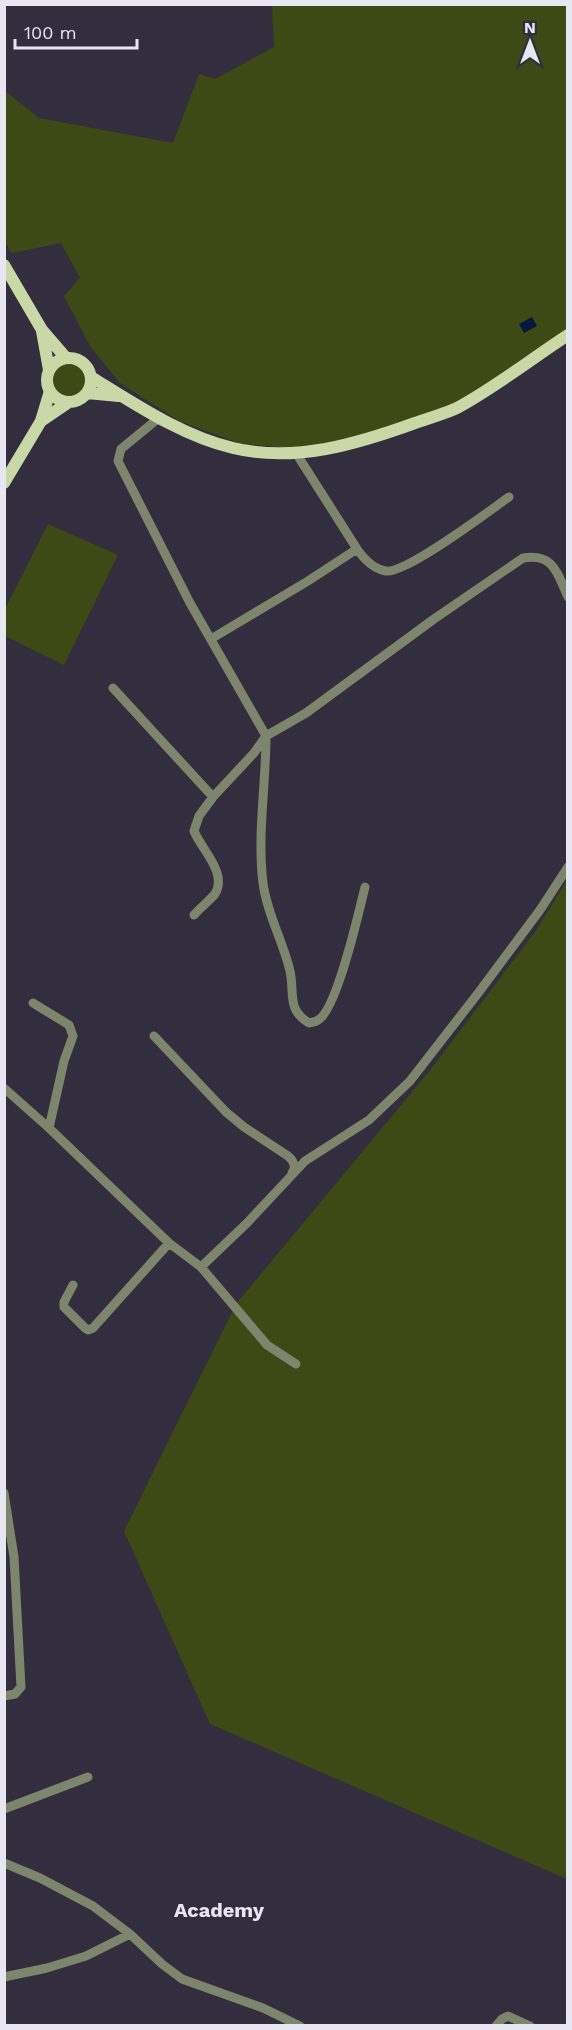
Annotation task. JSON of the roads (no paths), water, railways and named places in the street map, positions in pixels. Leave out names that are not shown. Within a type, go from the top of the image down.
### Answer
[{"type":"main road","points":[[4,265],[42,330],[66,358]]},
{"type":"main road","points":[[42,330],[50,391],[58,399],[69,402]]},
{"type":"main road","points":[[49,370],[56,362],[66,358],[76,359],[85,364],[91,378],[200,438],[234,448],[296,453],[368,440],[455,409],[481,394],[567,335]]},
{"type":"main road","points":[[41,421],[69,402],[79,400],[87,393],[91,378]]},
{"type":"main road","points":[[4,483],[41,421],[50,391]]},
{"type":"main road","points":[[87,393],[123,397]]},
{"type":"street","points":[[160,417],[120,449],[118,461],[190,603],[266,736],[261,858],[264,884],[269,912],[289,968],[293,1008],[309,1023],[319,1020],[326,1012],[341,977],[365,887]]},
{"type":"street","points":[[296,453],[365,560],[375,568],[388,572],[400,569],[509,497]]},
{"type":"street","points":[[211,639],[357,549]]},
{"type":"street","points":[[194,915],[217,889],[216,870],[194,831],[199,816],[266,736],[306,713],[434,619],[523,558],[536,556],[545,559],[555,569],[567,597]]},
{"type":"street","points":[[113,688],[213,797]]},
{"type":"street","points":[[201,1267],[247,1223],[305,1161],[369,1120],[410,1081],[540,910],[567,867]]},
{"type":"street","points":[[33,1003],[69,1025],[73,1035],[64,1061],[49,1128]]},
{"type":"street","points":[[154,1036],[231,1116],[292,1160],[295,1167],[292,1173]]},
{"type":"street","points":[[4,1088],[169,1243],[201,1267],[267,1346],[296,1364]]},
{"type":"street","points":[[73,1284],[64,1302],[64,1307],[88,1330],[93,1328],[169,1243]]},
{"type":"street","points":[[4,1493],[14,1557],[21,1687],[15,1694],[4,1696]]},
{"type":"street","points":[[4,1809],[88,1777]]},
{"type":"street","points":[[4,1863],[40,1878],[93,1906],[130,1934],[182,1979],[263,2007],[300,2025]]},
{"type":"street","points":[[4,1977],[47,1968],[86,1956],[130,1934]]},
{"type":"street","points":[[495,2025],[508,2016],[530,2025]]},
{"type":"water","points":[[532,317],[537,326],[524,333],[519,324]]},
{"type":"district","name":"Academy","points":[[219,1910]]}]
